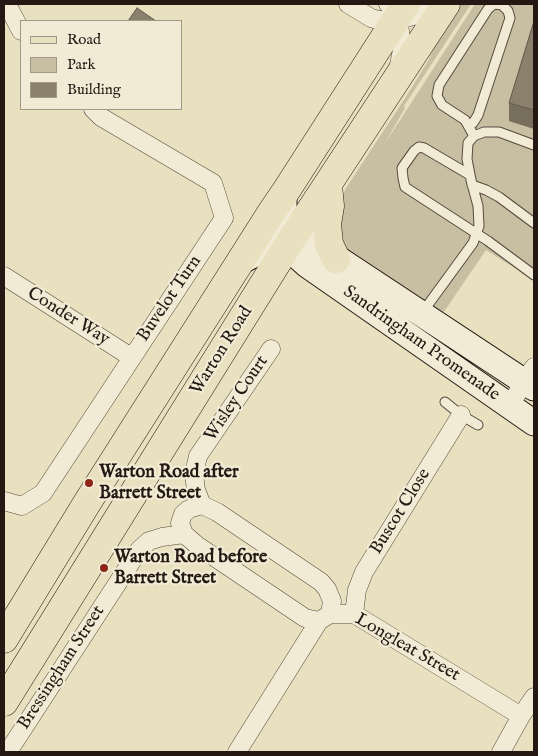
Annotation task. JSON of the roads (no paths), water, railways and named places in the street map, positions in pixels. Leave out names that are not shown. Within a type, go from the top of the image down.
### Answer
[{"type":"main road","name":"Warton Road","points":[[4,702],[11,685],[291,240],[446,4]]},
{"type":"main road","name":"Warton Road","points":[[4,639],[87,503],[284,194],[397,9]]},
{"type":"main road","points":[[328,185],[330,206],[327,224],[329,244],[336,259]]},
{"type":"street","points":[[7,4],[20,29]]},
{"type":"street","points":[[348,4],[371,18],[378,20],[397,9]]},
{"type":"street","points":[[397,9],[402,19],[420,14],[433,4]]},
{"type":"street","points":[[396,81],[402,50],[397,9]]},
{"type":"street","name":"Buvelot Turn","points":[[4,501],[22,506],[43,493],[224,218],[213,183],[101,117],[93,110]]},
{"type":"street","points":[[240,262],[274,244],[291,240],[284,220],[284,194]]},
{"type":"street","name":"Sandringham Promenade","points":[[531,378],[414,325],[307,265],[298,256],[291,240],[304,237],[336,259],[414,325],[510,406],[534,423]]},
{"type":"street","name":"Conder Way","points":[[4,276],[132,357]]},
{"type":"street","name":"Wisley Court","points":[[202,505],[196,490],[194,474],[198,456],[271,349]]},
{"type":"street","points":[[510,406],[531,378]]},
{"type":"street","name":"Buscot Close","points":[[354,614],[357,590],[364,572],[461,415]]},
{"type":"street","points":[[237,752],[325,617],[332,601],[327,589],[321,582],[217,512],[202,505],[189,508],[183,514],[180,523],[184,534],[198,546],[305,618],[325,617]]},
{"type":"street","name":"Bressingham Street","points":[[8,752],[139,550],[150,541],[184,534]]},
{"type":"street","name":"Longleat Street","points":[[325,617],[354,614],[521,716]]},
{"type":"street","points":[[501,752],[534,697]]},
{"type":"lane","points":[[469,126],[478,115],[510,18],[508,11],[502,5],[494,4],[488,9],[439,85],[437,96],[442,105],[465,120],[474,136]]},
{"type":"lane","points":[[414,325],[473,243],[479,226],[478,206],[466,159],[468,143],[474,136],[484,132],[498,132],[534,145]]},
{"type":"lane","points":[[534,223],[499,197],[424,148],[419,147],[414,151],[402,168],[405,187],[534,275]]},
{"type":"lane","points":[[445,402],[461,415],[478,425]]},
{"type":"place","name":"Warton Road after Barrett Street","points":[[89,483]]},
{"type":"place","name":"Warton Road before Barrett Street","points":[[104,568]]}]
